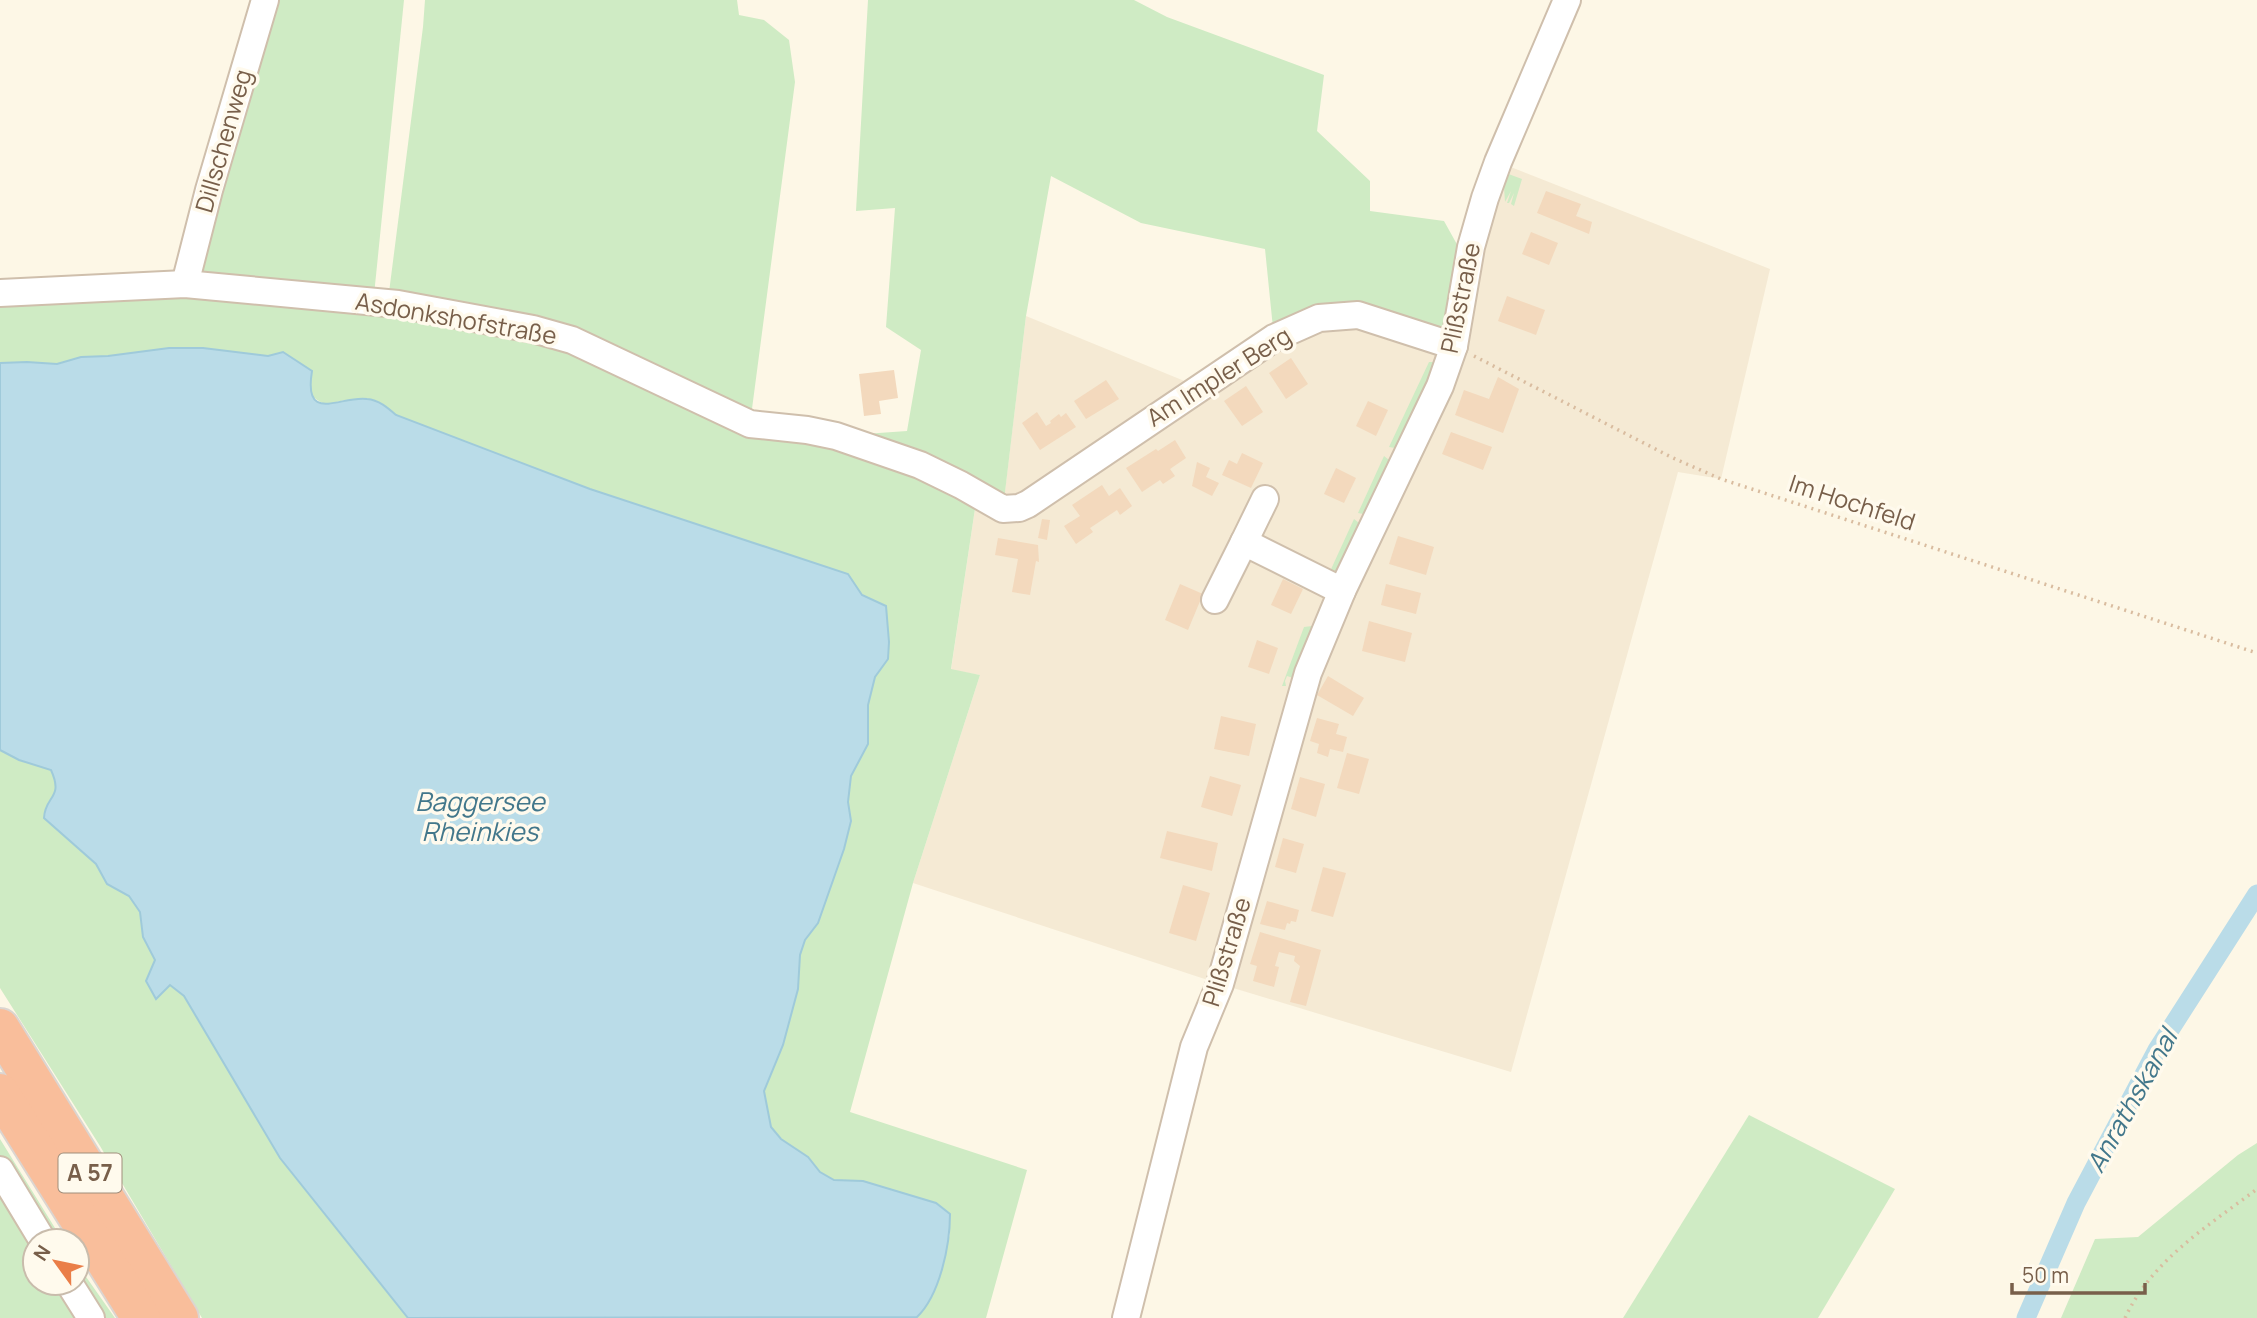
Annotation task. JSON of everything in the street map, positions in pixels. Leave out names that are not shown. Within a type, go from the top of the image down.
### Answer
[{"type":"highway","name":"A 57","points":[[0,1028],[179,1318]]},
{"type":"highway","name":"A 57","points":[[0,1093],[141,1318]]},
{"type":"street","name":"Dillschenweg","points":[[185,284],[209,190],[265,0]]},
{"type":"street","name":"Plißstraße","points":[[1126,1318],[1194,1047],[1220,984],[1308,673],[1342,591],[1440,386],[1454,345],[1471,247],[1485,198],[1567,0]]},
{"type":"street","name":"Asdonkshofstraße","points":[[0,293],[185,284],[398,304],[533,329],[572,340],[750,424],[807,429],[836,436],[920,465],[1003,509]]},
{"type":"street","name":"Am Impler Berg","points":[[1003,509],[1019,508],[1028,504],[1264,345],[1320,318],[1357,315],[1454,345]]},
{"type":"street","points":[[1215,600],[1265,499]]},
{"type":"street","points":[[1244,542],[1342,591]]},
{"type":"street","points":[[0,1170],[35,1227]]},
{"type":"street","points":[[78,1297],[91,1318]]},
{"type":"path","name":"Im Hochfeld","points":[[1454,345],[1673,458],[1721,479],[2257,653]]},
{"type":"path","points":[[2125,1318],[2133,1302],[2171,1255],[2257,1189]]},
{"type":"shaded area","points":[[1498,162],[1770,269],[1721,479],[1678,472],[1511,1072],[1220,984],[913,883],[980,675],[951,670],[976,502],[1003,508],[1026,316],[1199,387],[1319,318],[1453,345]]},
{"type":"green space","points":[[269,0],[404,0],[374,295],[202,275],[192,263]]},
{"type":"green space","points":[[425,0],[737,0],[739,15],[764,20],[789,40],[795,82],[750,424],[855,448],[976,502],[951,669],[980,675],[913,883],[850,1112],[1027,1170],[986,1318],[911,1318],[917,1317],[936,1286],[950,1234],[950,1214],[936,1203],[863,1181],[834,1180],[820,1172],[808,1157],[781,1139],[771,1127],[764,1091],[783,1045],[798,989],[800,955],[805,940],[818,923],[851,821],[848,802],[851,776],[868,744],[868,705],[875,677],[888,659],[886,606],[862,595],[848,574],[590,489],[396,415],[374,403],[355,400],[322,403],[312,396],[310,384],[283,352],[268,356],[203,348],[169,348],[81,357],[57,364],[0,363],[0,299],[196,292],[387,308]]},
{"type":"green space","points":[[868,0],[1134,0],[1167,17],[1324,75],[1317,131],[1370,181],[1370,211],[1444,221],[1459,248],[1454,346],[1357,315],[1274,338],[1265,249],[1141,223],[1051,176],[1026,316],[1003,509],[836,436],[907,431],[921,350],[886,327],[895,208],[856,211]]},
{"type":"green space","points":[[1503,172],[1522,179],[1514,206],[1511,204],[1514,193],[1507,203],[1511,191],[1505,202]]},
{"type":"green space","points":[[1429,362],[1442,362],[1424,400],[1417,403],[1395,448],[1389,447]]},
{"type":"green space","points":[[1384,456],[1394,464],[1369,515],[1358,513]]},
{"type":"green space","points":[[1354,519],[1364,527],[1342,574],[1327,578]]},
{"type":"green space","points":[[1312,626],[1293,678],[1287,676],[1286,686],[1282,686],[1304,627]]},
{"type":"green space","points":[[0,750],[19,760],[51,770],[56,786],[44,818],[96,864],[107,884],[129,896],[140,912],[143,937],[155,960],[156,998],[170,985],[184,996],[280,1158],[408,1318],[202,1318],[100,1146],[0,988]]},
{"type":"green space","points":[[1749,1115],[1895,1189],[1818,1318],[1623,1318]]},
{"type":"green space","points":[[0,1139],[54,1227],[21,1227],[21,1297],[91,1297],[91,1284],[115,1318],[0,1318]]},
{"type":"green space","points":[[2257,1143],[2257,1318],[2061,1318],[2095,1239],[2138,1237],[2238,1155]]},
{"type":"water","name":"Baggersee Rheinkies","points":[[169,348],[203,348],[268,356],[283,352],[312,371],[313,398],[319,403],[357,399],[375,401],[396,415],[590,489],[848,574],[862,595],[886,606],[888,659],[875,677],[868,705],[868,744],[851,776],[848,802],[851,821],[844,849],[818,923],[805,940],[800,955],[798,989],[783,1045],[764,1091],[771,1127],[781,1139],[808,1157],[820,1172],[834,1180],[863,1181],[936,1203],[950,1214],[948,1240],[938,1283],[917,1317],[408,1318],[280,1158],[184,996],[170,985],[156,999],[146,981],[155,960],[143,937],[140,912],[129,896],[107,884],[96,864],[44,818],[56,786],[51,770],[19,760],[0,750],[0,363],[57,364],[81,357]]},
{"type":"building","points":[[1546,191],[1581,204],[1576,216],[1592,222],[1589,234],[1537,213]]},
{"type":"building","points":[[1531,232],[1558,243],[1549,265],[1522,254]]},
{"type":"building","points":[[1507,296],[1545,310],[1536,335],[1498,321]]},
{"type":"building","points":[[1291,358],[1308,384],[1286,399],[1269,373]]},
{"type":"building","points":[[894,370],[898,398],[879,401],[881,414],[864,416],[859,374]]},
{"type":"building","points":[[1498,377],[1519,389],[1503,433],[1455,415],[1464,390],[1489,399]]},
{"type":"building","points":[[1106,380],[1119,399],[1086,419],[1074,401]]},
{"type":"building","points":[[1246,386],[1263,412],[1242,426],[1224,401]]},
{"type":"building","points":[[1368,401],[1388,410],[1376,436],[1356,426]]},
{"type":"building","points":[[1037,412],[1046,426],[1059,414],[1061,417],[1066,413],[1076,427],[1040,450],[1022,423]]},
{"type":"building","points":[[1451,432],[1492,447],[1483,470],[1442,454]]},
{"type":"building","points":[[1175,440],[1186,458],[1170,469],[1175,476],[1163,484],[1160,480],[1142,492],[1126,468]]},
{"type":"building","points":[[1242,453],[1263,463],[1251,488],[1222,475],[1229,460],[1237,464]]},
{"type":"building","points":[[1197,462],[1210,468],[1206,477],[1219,483],[1212,496],[1192,486]]},
{"type":"building","points":[[1336,468],[1356,478],[1344,503],[1324,494]]},
{"type":"building","points":[[1102,485],[1109,496],[1120,488],[1132,506],[1120,515],[1117,510],[1090,528],[1093,532],[1076,544],[1064,526],[1080,516],[1072,505]]},
{"type":"building","points":[[1042,519],[1050,520],[1047,540],[1038,538]]},
{"type":"building","points":[[1398,536],[1434,547],[1426,575],[1389,564]]},
{"type":"building","points":[[998,538],[1038,545],[1039,562],[1036,561],[1030,595],[1012,592],[1018,559],[995,555]]},
{"type":"building","points":[[1283,579],[1303,589],[1291,614],[1271,605]]},
{"type":"building","points":[[1180,584],[1203,594],[1188,630],[1165,620]]},
{"type":"building","points":[[1386,584],[1421,593],[1416,614],[1381,605]]},
{"type":"building","points":[[1369,621],[1412,633],[1405,662],[1362,651]]},
{"type":"building","points":[[1257,640],[1278,648],[1269,674],[1248,667]]},
{"type":"building","points":[[1328,676],[1364,698],[1353,716],[1317,695]]},
{"type":"building","points":[[1221,716],[1256,724],[1249,756],[1214,749]]},
{"type":"building","points":[[1317,718],[1339,724],[1336,734],[1347,737],[1343,752],[1330,749],[1328,757],[1317,753],[1319,744],[1310,741]]},
{"type":"building","points":[[1347,753],[1369,759],[1359,794],[1337,788]]},
{"type":"building","points":[[1210,776],[1241,785],[1232,816],[1201,807]]},
{"type":"building","points":[[1300,777],[1325,784],[1316,817],[1291,809]]},
{"type":"building","points":[[1167,831],[1218,843],[1212,871],[1160,858]]},
{"type":"building","points":[[1283,838],[1304,844],[1296,873],[1275,867]]},
{"type":"building","points":[[1323,867],[1346,873],[1333,917],[1311,911]]},
{"type":"building","points":[[1183,885],[1210,893],[1196,941],[1169,933]]},
{"type":"building","points":[[1267,901],[1299,910],[1296,922],[1287,923],[1285,930],[1260,924]]},
{"type":"building","points":[[1260,932],[1321,950],[1306,1006],[1290,1002],[1300,966],[1294,961],[1295,956],[1279,952],[1275,966],[1279,967],[1274,987],[1253,981],[1257,966],[1250,964]]},
{"type":"waterway","name":"Anrathskanal","points":[[2026,1318],[2076,1203],[2157,1050],[2257,894]]}]
